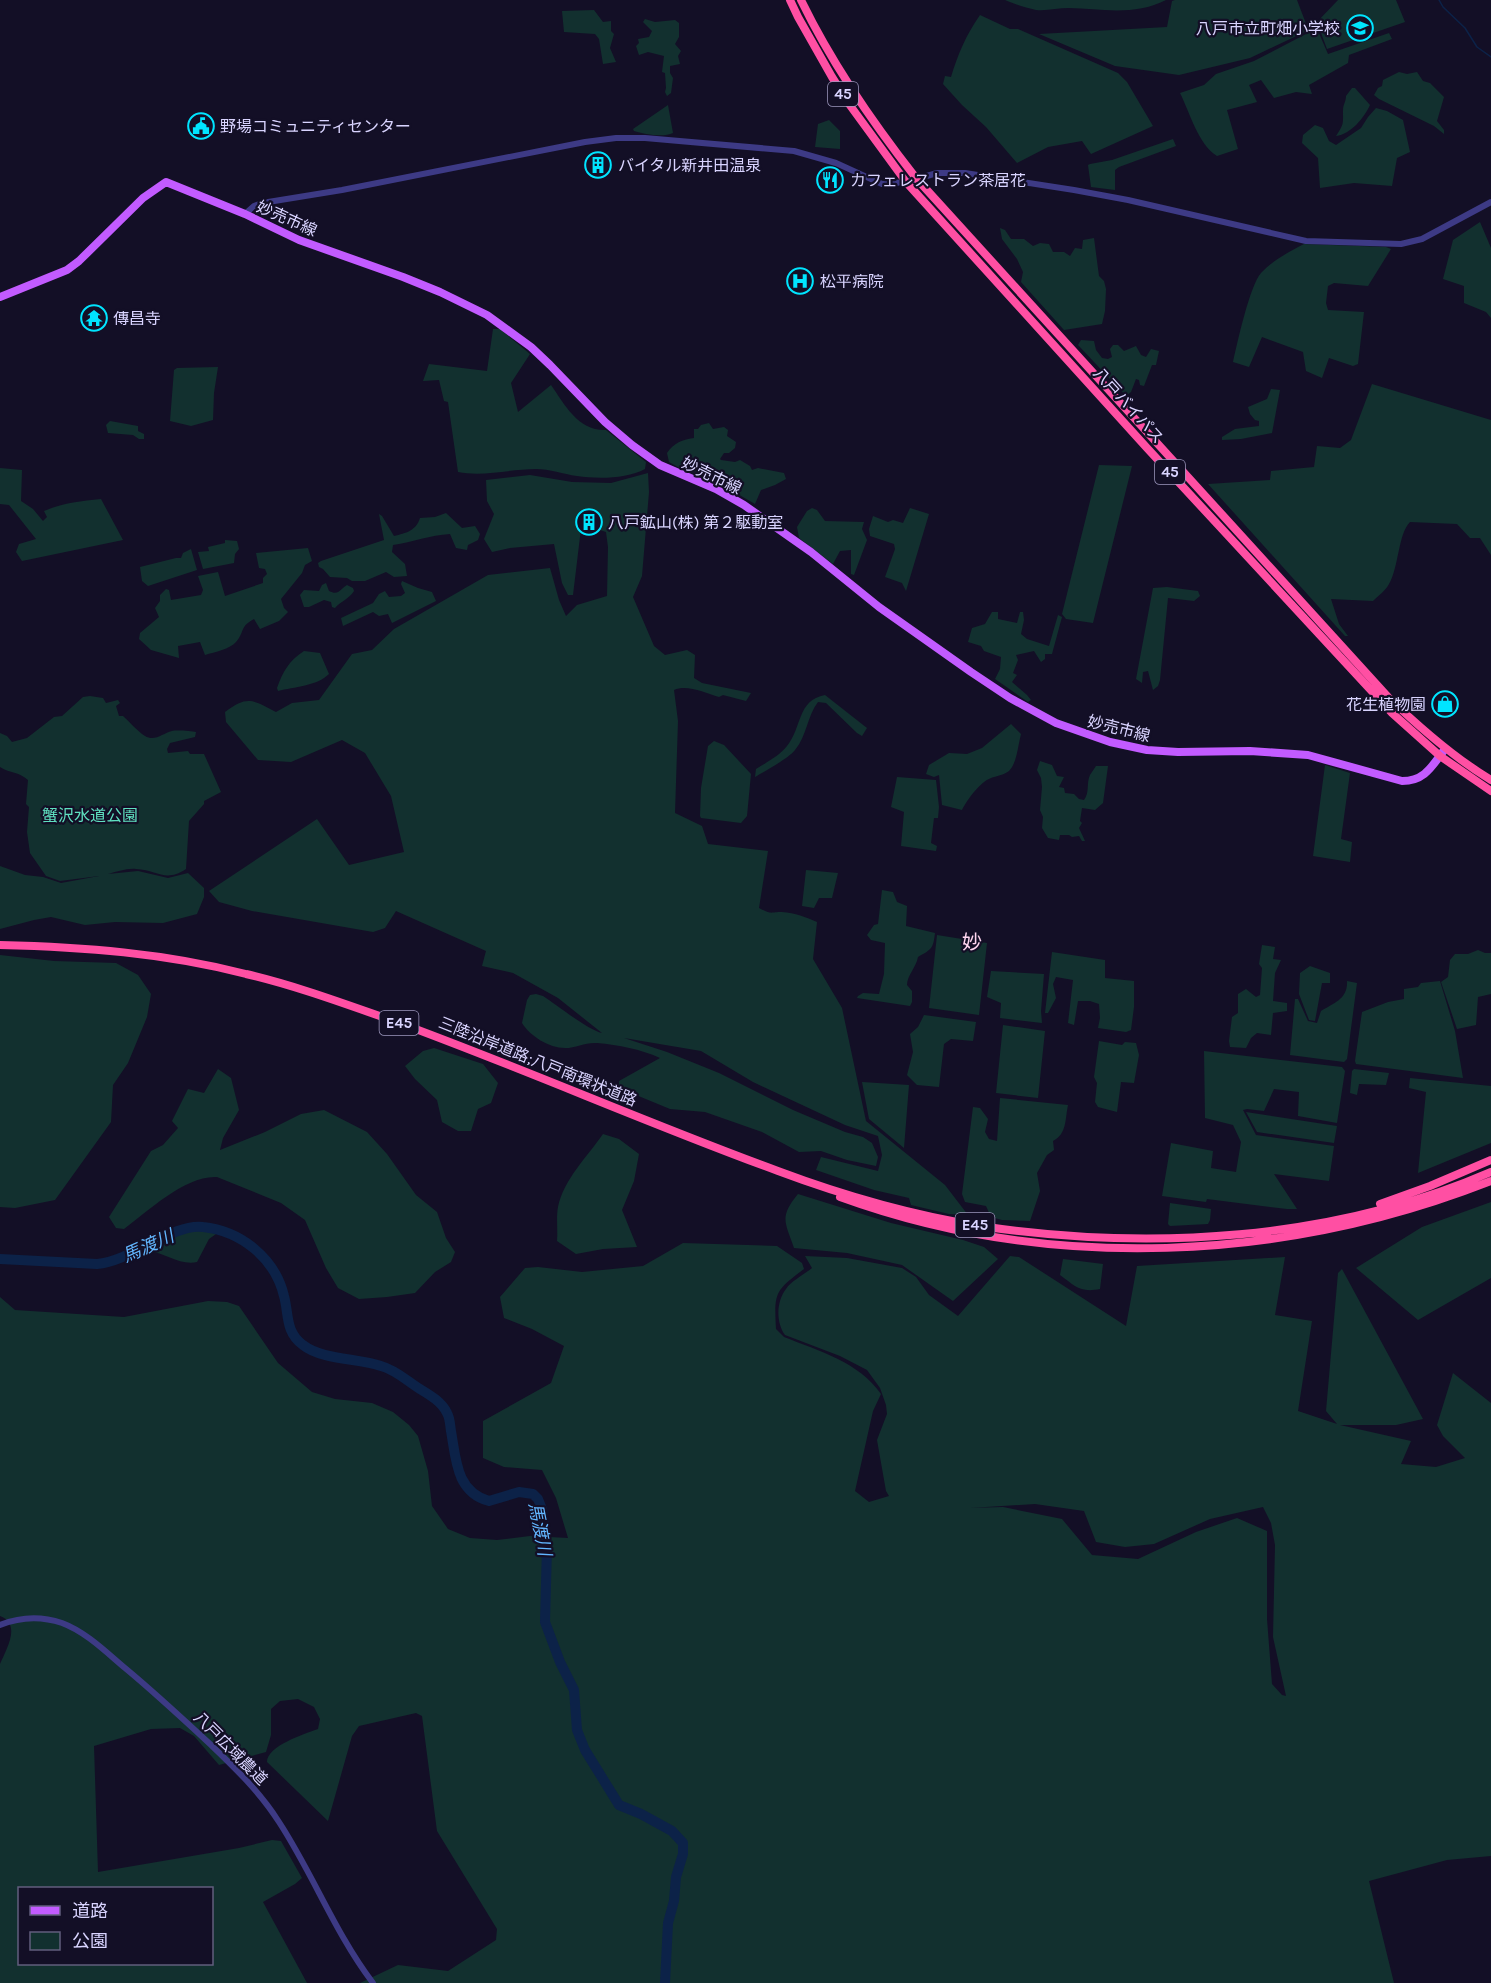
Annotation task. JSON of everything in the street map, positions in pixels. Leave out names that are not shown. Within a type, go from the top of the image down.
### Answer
[{"type":"highway","name":"八戸バイパス","points":[[790,0],[838,86],[906,182],[1147,448],[1392,713],[1491,791]]},
{"type":"highway","name":"八戸バイパス","points":[[801,0],[857,100],[916,178],[1353,659],[1443,752],[1491,780]]},
{"type":"highway","name":"三陸沿岸道路;八戸南環状道路","points":[[0,945],[73,947],[144,954],[290,985],[467,1047],[846,1199],[901,1216],[968,1232],[1056,1244],[1154,1249],[1277,1239],[1344,1227],[1414,1208],[1491,1181]]},
{"type":"highway","points":[[1328,1221],[1430,1186],[1491,1160]]},
{"type":"highway","name":"三陸沿岸道路;八戸南環状道路","points":[[779,1172],[900,1209],[977,1225],[1037,1233],[1177,1239],[1261,1232],[1328,1221],[1420,1198],[1491,1172]]},
{"type":"main road","name":"妙売市線","points":[[0,297],[67,270],[143,198],[166,182],[245,214],[299,240],[440,292],[487,315],[531,347],[605,422],[632,445],[660,465],[716,489],[744,505],[811,552],[879,607],[971,672],[1020,704],[1056,723],[1110,742],[1147,750],[1250,751],[1308,755],[1402,781],[1413,781],[1422,777],[1443,752]]},
{"type":"street","points":[[245,214],[262,202],[342,190],[585,142],[616,138],[645,138],[794,152],[836,163],[882,184],[906,182],[951,172],[999,177],[1128,200],[1306,241],[1330,243],[1401,244],[1422,239],[1491,202]]},
{"type":"street","name":"八戸広域農道","points":[[0,1625],[22,1619],[42,1618],[60,1623],[82,1634],[152,1690],[225,1758],[253,1787],[279,1822],[350,1950],[373,1983]]},
{"type":"green space","points":[[1005,0],[1166,0],[1130,10],[1069,8],[1036,10]]},
{"type":"green space","points":[[1297,0],[1308,29],[1311,23],[1315,24],[1328,54],[1389,33],[1392,39],[1349,55],[1348,63],[1309,85],[1312,94],[1296,92],[1274,98],[1261,80],[1249,85],[1257,102],[1227,110],[1238,149],[1217,156],[1210,151],[1195,128],[1180,93],[1204,85],[1216,74],[1254,61],[1306,34],[1307,31],[1250,58],[1179,75],[1115,66],[1039,34],[1167,27],[1172,1]]},
{"type":"green space","name":"八戸市立町畑小学校","points":[[1338,0],[1396,0],[1405,22],[1327,49],[1317,22]]},
{"type":"green space","points":[[594,10],[603,22],[611,21],[611,31],[614,34],[610,48],[616,62],[603,64],[599,39],[595,34],[564,32],[562,11]]},
{"type":"green space","points":[[980,15],[1010,29],[1018,29],[1118,73],[1127,82],[1153,126],[1091,154],[1082,141],[1048,147],[1017,163],[986,127],[943,84],[945,76],[951,77],[963,45]]},
{"type":"green space","points":[[645,19],[655,22],[675,20],[679,23],[679,37],[675,44],[681,51],[678,56],[680,64],[670,66],[673,78],[671,93],[667,96],[665,73],[662,72],[664,56],[648,52],[639,55],[636,46],[639,43],[638,39],[649,37],[652,31],[643,22]]},
{"type":"green space","points":[[1399,72],[1407,74],[1417,72],[1423,81],[1430,83],[1444,97],[1437,121],[1444,130],[1444,134],[1434,126],[1374,95],[1382,86],[1383,80]]},
{"type":"green space","points":[[1352,88],[1355,88],[1370,105],[1356,125],[1342,135],[1336,136],[1342,124],[1346,96]]},
{"type":"green space","points":[[668,105],[673,133],[659,135],[634,131],[633,129]]},
{"type":"green space","points":[[1376,108],[1403,120],[1410,152],[1397,158],[1392,186],[1354,183],[1320,188],[1318,158],[1302,143],[1303,135],[1315,125],[1323,128],[1329,141],[1336,145],[1361,128]]},
{"type":"green space","points":[[829,120],[840,131],[840,149],[815,147],[818,124]]},
{"type":"green space","points":[[1173,139],[1176,146],[1115,170],[1115,190],[1091,187],[1088,165],[1112,160]]},
{"type":"green space","points":[[1480,222],[1491,248],[1491,318],[1486,312],[1464,303],[1464,286],[1443,279],[1453,240]]},
{"type":"green space","points":[[1000,228],[1005,230],[1011,239],[1024,239],[1033,246],[1040,243],[1049,244],[1053,252],[1064,252],[1070,256],[1075,248],[1082,249],[1083,240],[1094,238],[1099,276],[1104,281],[1106,289],[1102,324],[1064,330],[1021,282],[1023,272],[1017,259],[1002,239]]},
{"type":"green space","points":[[1304,244],[1391,249],[1368,286],[1334,283],[1328,286],[1326,303],[1328,310],[1364,312],[1358,364],[1353,366],[1329,358],[1322,378],[1306,371],[1303,352],[1262,337],[1249,367],[1233,362],[1244,315],[1261,273],[1281,257]]},
{"type":"green space","points":[[493,329],[500,329],[530,354],[511,383],[518,412],[551,385],[573,415],[588,426],[606,430],[646,462],[645,469],[630,475],[603,478],[536,469],[478,474],[458,472],[448,402],[444,401],[439,380],[423,381],[429,364],[487,371]]},
{"type":"green space","points":[[1081,340],[1094,341],[1096,350],[1102,358],[1108,359],[1112,357],[1110,349],[1113,345],[1118,345],[1124,351],[1136,346],[1141,355],[1146,357],[1151,349],[1159,351],[1156,365],[1152,365],[1144,386],[1140,385],[1139,380],[1136,379],[1131,392],[1126,396],[1078,345]]},
{"type":"green space","points":[[218,367],[213,420],[191,426],[170,421],[174,370]]},
{"type":"green space","points":[[1372,384],[1491,420],[1491,555],[1480,538],[1470,538],[1457,524],[1410,522],[1403,534],[1392,577],[1382,593],[1373,601],[1331,599],[1339,624],[1348,636],[1345,636],[1208,484],[1270,480],[1271,471],[1314,467],[1317,446],[1340,448],[1351,440]]},
{"type":"green space","points":[[1271,389],[1280,390],[1272,433],[1222,440],[1222,437],[1235,429],[1259,426],[1259,421],[1250,414],[1248,407],[1267,399]]},
{"type":"green space","points":[[110,421],[138,426],[138,431],[144,434],[144,439],[133,435],[108,433],[106,425]]},
{"type":"green space","points":[[709,423],[713,429],[724,427],[728,430],[727,436],[736,442],[735,448],[729,453],[724,453],[721,460],[735,462],[740,460],[752,470],[758,468],[784,473],[786,479],[761,490],[755,504],[703,474],[685,471],[669,462],[667,453],[675,444],[694,438],[694,429]]},
{"type":"green space","points":[[1099,465],[1132,466],[1093,623],[1066,619],[1062,614]]},
{"type":"green space","points":[[0,468],[22,470],[21,501],[33,509],[43,521],[47,517],[44,511],[51,508],[101,499],[123,540],[22,561],[16,552],[19,544],[36,539],[9,505],[0,504]]},
{"type":"green space","points":[[648,473],[649,492],[642,576],[633,597],[654,646],[665,655],[687,650],[695,655],[694,678],[702,683],[751,693],[746,701],[685,688],[674,690],[678,721],[675,813],[702,826],[708,844],[768,851],[759,908],[769,912],[796,914],[817,922],[813,959],[842,1008],[866,1121],[945,1185],[968,1215],[949,1214],[911,1205],[909,1198],[874,1190],[816,1170],[821,1157],[878,1171],[882,1155],[878,1136],[845,1125],[753,1082],[701,1051],[624,1038],[719,1073],[793,1110],[845,1132],[863,1137],[872,1143],[878,1157],[876,1166],[847,1160],[821,1151],[799,1152],[762,1132],[705,1112],[670,1109],[624,1090],[619,1086],[619,1081],[660,1058],[613,1045],[593,1043],[565,1048],[540,1040],[522,1023],[527,1000],[530,995],[536,994],[543,996],[581,1022],[602,1033],[558,998],[513,973],[482,966],[486,951],[396,911],[385,928],[373,932],[252,911],[219,902],[209,891],[317,819],[349,865],[404,852],[391,796],[365,753],[342,740],[291,762],[258,760],[226,722],[225,712],[245,701],[255,702],[276,712],[292,703],[319,700],[352,654],[372,650],[394,629],[488,575],[550,568],[566,616],[577,605],[607,596],[608,547],[606,532],[597,529],[597,513],[583,512],[573,595],[568,595],[562,583],[554,544],[492,552],[484,539],[494,514],[487,501],[486,480],[530,475],[572,482],[611,483]]},
{"type":"green space","points":[[812,508],[817,510],[825,521],[864,522],[862,529],[867,540],[854,575],[851,574],[851,550],[840,551],[833,564],[799,538],[797,527],[807,511]]},
{"type":"green space","points":[[910,508],[929,514],[906,591],[902,583],[885,577],[895,549],[894,544],[870,536],[869,529],[873,516],[888,522],[893,520],[903,523]]},
{"type":"green space","points":[[446,513],[462,528],[475,526],[480,534],[478,540],[468,545],[467,550],[456,548],[450,534],[393,545],[392,552],[405,564],[407,576],[394,577],[386,572],[365,581],[352,581],[347,578],[330,577],[319,567],[318,563],[321,561],[384,540],[379,514],[394,536],[413,529],[420,518],[435,517]]},
{"type":"green space","points":[[225,540],[237,541],[239,549],[235,554],[234,563],[203,569],[198,552],[209,551],[208,547],[225,543]]},
{"type":"green space","points":[[308,548],[312,561],[305,565],[302,573],[281,599],[288,612],[279,621],[260,629],[254,619],[244,627],[233,644],[205,655],[200,642],[178,646],[179,658],[151,650],[139,639],[140,633],[159,617],[155,608],[160,601],[160,595],[166,589],[169,590],[171,600],[201,595],[203,590],[198,576],[218,572],[225,596],[263,583],[263,578],[267,574],[265,569],[259,568],[256,553]]},
{"type":"green space","points":[[191,549],[197,570],[148,586],[142,581],[140,567],[181,558],[183,553]]},
{"type":"green space","points":[[402,581],[432,592],[436,601],[392,623],[388,614],[379,616],[373,612],[343,626],[341,618],[373,603],[379,594],[385,591],[389,597],[401,596],[405,593]]},
{"type":"green space","points":[[326,583],[329,591],[332,592],[337,592],[347,585],[354,591],[335,608],[332,607],[331,602],[324,600],[304,607],[300,595],[304,590],[319,591]]},
{"type":"green space","points":[[1167,587],[1198,591],[1200,596],[1194,601],[1168,598],[1160,680],[1158,686],[1153,690],[1148,671],[1143,672],[1142,683],[1136,679],[1153,588]]},
{"type":"green space","points":[[992,612],[998,612],[998,619],[1017,623],[1020,612],[1023,612],[1021,634],[1027,639],[1049,646],[1058,615],[1062,617],[1052,654],[1045,654],[1045,659],[1041,662],[1034,651],[1016,655],[1018,660],[1013,673],[1017,675],[1012,682],[1031,700],[1028,702],[995,679],[1000,669],[1001,657],[968,642],[972,628],[985,624]]},
{"type":"green space","points":[[304,651],[320,653],[329,674],[312,684],[278,691],[277,688],[284,671]]},
{"type":"green space","points":[[825,695],[867,728],[862,736],[826,703],[818,702],[795,750],[755,777],[756,769],[777,756],[787,746],[809,703]]},
{"type":"green space","name":"蟹沢水道公園","points":[[83,697],[103,698],[106,703],[118,700],[120,703],[116,706],[119,716],[123,716],[139,732],[149,738],[156,738],[174,731],[196,732],[195,737],[170,743],[168,753],[188,751],[190,754],[204,754],[221,792],[204,801],[189,821],[186,869],[172,875],[133,869],[108,874],[138,871],[168,878],[188,873],[204,888],[204,897],[197,914],[163,923],[115,922],[85,925],[51,917],[0,929],[0,866],[25,875],[43,877],[61,883],[99,876],[60,881],[46,876],[30,853],[27,832],[29,807],[26,804],[28,780],[0,767],[0,733],[12,742],[27,738],[54,717],[62,716]]},
{"type":"green space","points":[[1011,724],[1021,734],[1012,768],[978,787],[962,810],[942,805],[939,775],[934,777],[926,774],[929,765],[949,753],[967,754],[982,748]]},
{"type":"green space","points":[[714,741],[724,745],[751,774],[747,816],[741,823],[701,818],[700,816],[701,788],[708,746]]},
{"type":"green space","points":[[1040,761],[1052,765],[1057,776],[1064,777],[1059,787],[1064,788],[1065,793],[1074,794],[1084,800],[1090,775],[1096,766],[1108,766],[1103,803],[1095,810],[1082,808],[1080,821],[1082,823],[1079,828],[1085,841],[1082,841],[1079,836],[1069,835],[1060,835],[1059,840],[1048,838],[1042,828],[1043,817],[1040,810],[1042,787],[1037,770]]},
{"type":"green space","points":[[1325,765],[1350,773],[1341,839],[1352,842],[1350,862],[1313,856]]},
{"type":"green space","points":[[897,777],[936,780],[939,807],[938,818],[934,818],[931,843],[937,846],[936,851],[901,846],[904,812],[891,807]]},
{"type":"green space","points":[[806,870],[838,873],[832,898],[819,898],[814,908],[802,906]]},
{"type":"green space","points":[[882,890],[893,892],[897,902],[907,906],[906,926],[935,933],[931,948],[918,957],[908,978],[907,985],[912,991],[910,1006],[857,998],[863,993],[879,994],[884,974],[885,943],[871,940],[867,935],[874,925],[878,924]]},
{"type":"green space","points":[[937,935],[987,943],[979,1015],[929,1008]]},
{"type":"green space","points":[[1262,945],[1275,947],[1273,959],[1281,960],[1275,973],[1273,1001],[1287,1003],[1287,1011],[1273,1013],[1271,1035],[1257,1033],[1251,1038],[1246,1048],[1230,1047],[1232,1017],[1238,1013],[1238,994],[1246,989],[1256,997],[1260,995],[1262,968],[1259,964]]},
{"type":"green space","points":[[1478,950],[1491,953],[1491,994],[1478,997],[1476,1025],[1457,1029],[1441,982],[1448,977],[1450,960],[1455,954],[1468,954]]},
{"type":"green space","points":[[1052,952],[1105,960],[1105,978],[1134,981],[1131,1030],[1126,1032],[1098,1028],[1099,1004],[1090,1001],[1078,1001],[1074,1025],[1068,1023],[1073,980],[1056,977],[1053,984],[1056,998],[1048,1013],[1045,1013]]},
{"type":"green space","points":[[0,955],[54,961],[116,963],[138,975],[151,994],[147,1017],[128,1063],[113,1085],[111,1122],[55,1200],[15,1208],[0,1207]]},
{"type":"green space","points":[[1310,966],[1330,973],[1330,983],[1322,983],[1315,1021],[1309,1020],[1299,994],[1300,973]]},
{"type":"green space","points":[[991,971],[1044,974],[1042,1023],[1000,1018],[1001,1003],[987,997]]},
{"type":"green space","points":[[1347,981],[1357,983],[1347,1059],[1344,1062],[1290,1055],[1295,999],[1298,999],[1308,1021],[1317,1023],[1321,1011],[1343,996]]},
{"type":"green space","points":[[1440,981],[1455,1031],[1463,1078],[1356,1064],[1362,1012],[1388,1002],[1404,999],[1404,989],[1418,987],[1421,983]]},
{"type":"green space","points":[[924,1015],[976,1022],[973,1041],[951,1039],[944,1044],[939,1087],[917,1085],[907,1075],[913,1052],[910,1034],[918,1027]]},
{"type":"green space","points":[[1003,1025],[1045,1031],[1038,1098],[996,1093]]},
{"type":"green space","points":[[1099,1041],[1122,1045],[1125,1042],[1136,1043],[1139,1055],[1134,1083],[1121,1082],[1117,1112],[1098,1107],[1095,1102],[1097,1083],[1094,1077]]},
{"type":"green space","points":[[434,1048],[483,1064],[498,1083],[491,1103],[478,1109],[471,1131],[458,1131],[442,1122],[437,1100],[405,1066],[423,1051]]},
{"type":"green space","points":[[1204,1051],[1342,1067],[1345,1071],[1337,1123],[1298,1116],[1299,1092],[1274,1089],[1264,1111],[1243,1110],[1256,1135],[1334,1146],[1329,1181],[1274,1174],[1297,1209],[1162,1196],[1171,1143],[1213,1151],[1211,1168],[1236,1172],[1241,1142],[1233,1125],[1205,1118]]},
{"type":"green space","points":[[218,1069],[231,1078],[239,1110],[223,1138],[220,1150],[265,1132],[301,1114],[324,1110],[367,1132],[387,1154],[416,1195],[437,1212],[446,1238],[455,1252],[451,1262],[435,1272],[415,1293],[359,1299],[338,1288],[326,1268],[305,1220],[281,1203],[217,1177],[205,1178],[180,1188],[124,1229],[116,1228],[109,1217],[151,1151],[163,1145],[178,1128],[172,1121],[188,1089],[204,1093]]},
{"type":"green space","points":[[1354,1069],[1389,1073],[1386,1085],[1359,1084],[1357,1095],[1350,1093]]},
{"type":"green space","points":[[1410,1078],[1491,1086],[1491,1143],[1418,1173],[1426,1092],[1409,1088]]},
{"type":"green space","points":[[862,1082],[909,1085],[904,1148],[869,1119]]},
{"type":"green space","points":[[1000,1098],[1068,1105],[1063,1130],[1053,1141],[1054,1150],[1047,1155],[1037,1173],[1040,1191],[1030,1221],[1002,1220],[991,1217],[986,1206],[965,1202],[962,1194],[973,1107],[980,1108],[988,1119],[985,1132],[989,1139],[997,1141]]},
{"type":"green space","points":[[1246,1112],[1337,1126],[1334,1143],[1257,1132]]},
{"type":"green space","points":[[603,1134],[619,1139],[639,1154],[634,1181],[622,1210],[637,1247],[603,1249],[576,1254],[557,1241],[558,1207],[565,1187]]},
{"type":"green space","points":[[798,1194],[891,1223],[963,1240],[984,1247],[998,1259],[953,1301],[902,1265],[847,1253],[794,1248],[788,1232],[786,1214]]},
{"type":"green space","points":[[1491,1202],[1491,1278],[1418,1320],[1356,1268],[1422,1227]]},
{"type":"green space","points":[[1170,1203],[1211,1209],[1210,1220],[1208,1224],[1170,1226],[1168,1224]]},
{"type":"green space","points":[[201,1230],[216,1234],[209,1239],[197,1262],[179,1261],[149,1251],[183,1233]]},
{"type":"green space","points":[[683,1243],[777,1246],[802,1263],[804,1269],[787,1282],[778,1293],[775,1307],[776,1329],[784,1337],[850,1366],[872,1383],[881,1394],[873,1411],[855,1491],[869,1502],[889,1496],[886,1491],[877,1440],[887,1414],[880,1388],[867,1370],[840,1356],[785,1335],[780,1325],[778,1312],[783,1294],[791,1283],[812,1268],[805,1256],[847,1258],[902,1268],[916,1277],[929,1295],[958,1316],[1010,1256],[1019,1257],[1126,1326],[1137,1266],[1285,1257],[1275,1315],[1312,1321],[1298,1411],[1337,1424],[1326,1411],[1338,1273],[1342,1269],[1423,1419],[1396,1425],[1340,1425],[1411,1441],[1401,1464],[1436,1467],[1465,1458],[1443,1436],[1437,1425],[1453,1373],[1491,1403],[1491,1856],[1447,1860],[1369,1881],[1394,1983],[360,1983],[398,1965],[448,1971],[496,1940],[497,1929],[437,1831],[422,1716],[416,1713],[359,1726],[352,1736],[328,1821],[267,1762],[269,1756],[279,1746],[318,1729],[320,1719],[314,1707],[298,1699],[280,1701],[271,1709],[271,1735],[266,1752],[219,1765],[194,1736],[180,1728],[151,1729],[94,1746],[98,1872],[239,1848],[272,1840],[281,1841],[302,1878],[263,1902],[307,1983],[0,1983],[0,1664],[11,1631],[7,1620],[0,1616],[0,1297],[15,1310],[124,1317],[208,1301],[227,1302],[239,1306],[278,1363],[312,1392],[335,1399],[372,1403],[393,1412],[409,1425],[418,1436],[428,1471],[432,1506],[448,1529],[470,1538],[497,1540],[530,1536],[568,1538],[556,1498],[542,1470],[504,1467],[483,1458],[483,1421],[551,1383],[564,1346],[532,1329],[504,1318],[500,1297],[525,1268],[538,1267],[582,1272],[643,1266]],"holes":[[[1035,1504],[1084,1511],[1096,1542],[1125,1547],[1154,1544],[1210,1519],[1263,1507],[1271,1523],[1275,1545],[1273,1637],[1286,1696],[1282,1695],[1272,1684],[1267,1619],[1267,1531],[1237,1518],[1196,1532],[1138,1559],[1092,1555],[1062,1519],[1003,1507],[970,1508]]]},
{"type":"green space","points":[[1063,1259],[1103,1264],[1100,1289],[1083,1289],[1060,1275]]},
{"type":"waterway","points":[[1439,0],[1443,7],[1465,28],[1477,47],[1491,57]]},
{"type":"waterway","name":"馬渡川","points":[[0,1259],[97,1264],[124,1256],[191,1227],[203,1227],[230,1234],[254,1249],[273,1270],[284,1296],[290,1329],[303,1345],[330,1356],[372,1363],[386,1368],[432,1396],[442,1405],[449,1417],[454,1452],[460,1473],[464,1482],[478,1497],[489,1501],[519,1492],[533,1494],[538,1499],[542,1509],[547,1547],[545,1622],[560,1662],[574,1690],[577,1730],[585,1750],[619,1805],[672,1831],[683,1843],[683,1854],[676,1877],[674,1901],[668,1923],[665,1983]]},
{"type":"place","name":"八戸市立町畑小学校","points":[[1360,28]]},
{"type":"place","name":"野場コミュニティセンター","points":[[201,126]]},
{"type":"place","name":"バイタル新井田温泉","points":[[598,165]]},
{"type":"place","name":"カフェレストラン茶居花","points":[[830,180]]},
{"type":"place","name":"松平病院","points":[[800,281]]},
{"type":"place","name":"傳昌寺","points":[[94,318]]},
{"type":"place","name":"八戸鉱山(株) 第２駆動室","points":[[589,522]]},
{"type":"place","name":"花生植物園","points":[[1445,704]]},
{"type":"district","name":"妙","points":[[972,942]]}]
